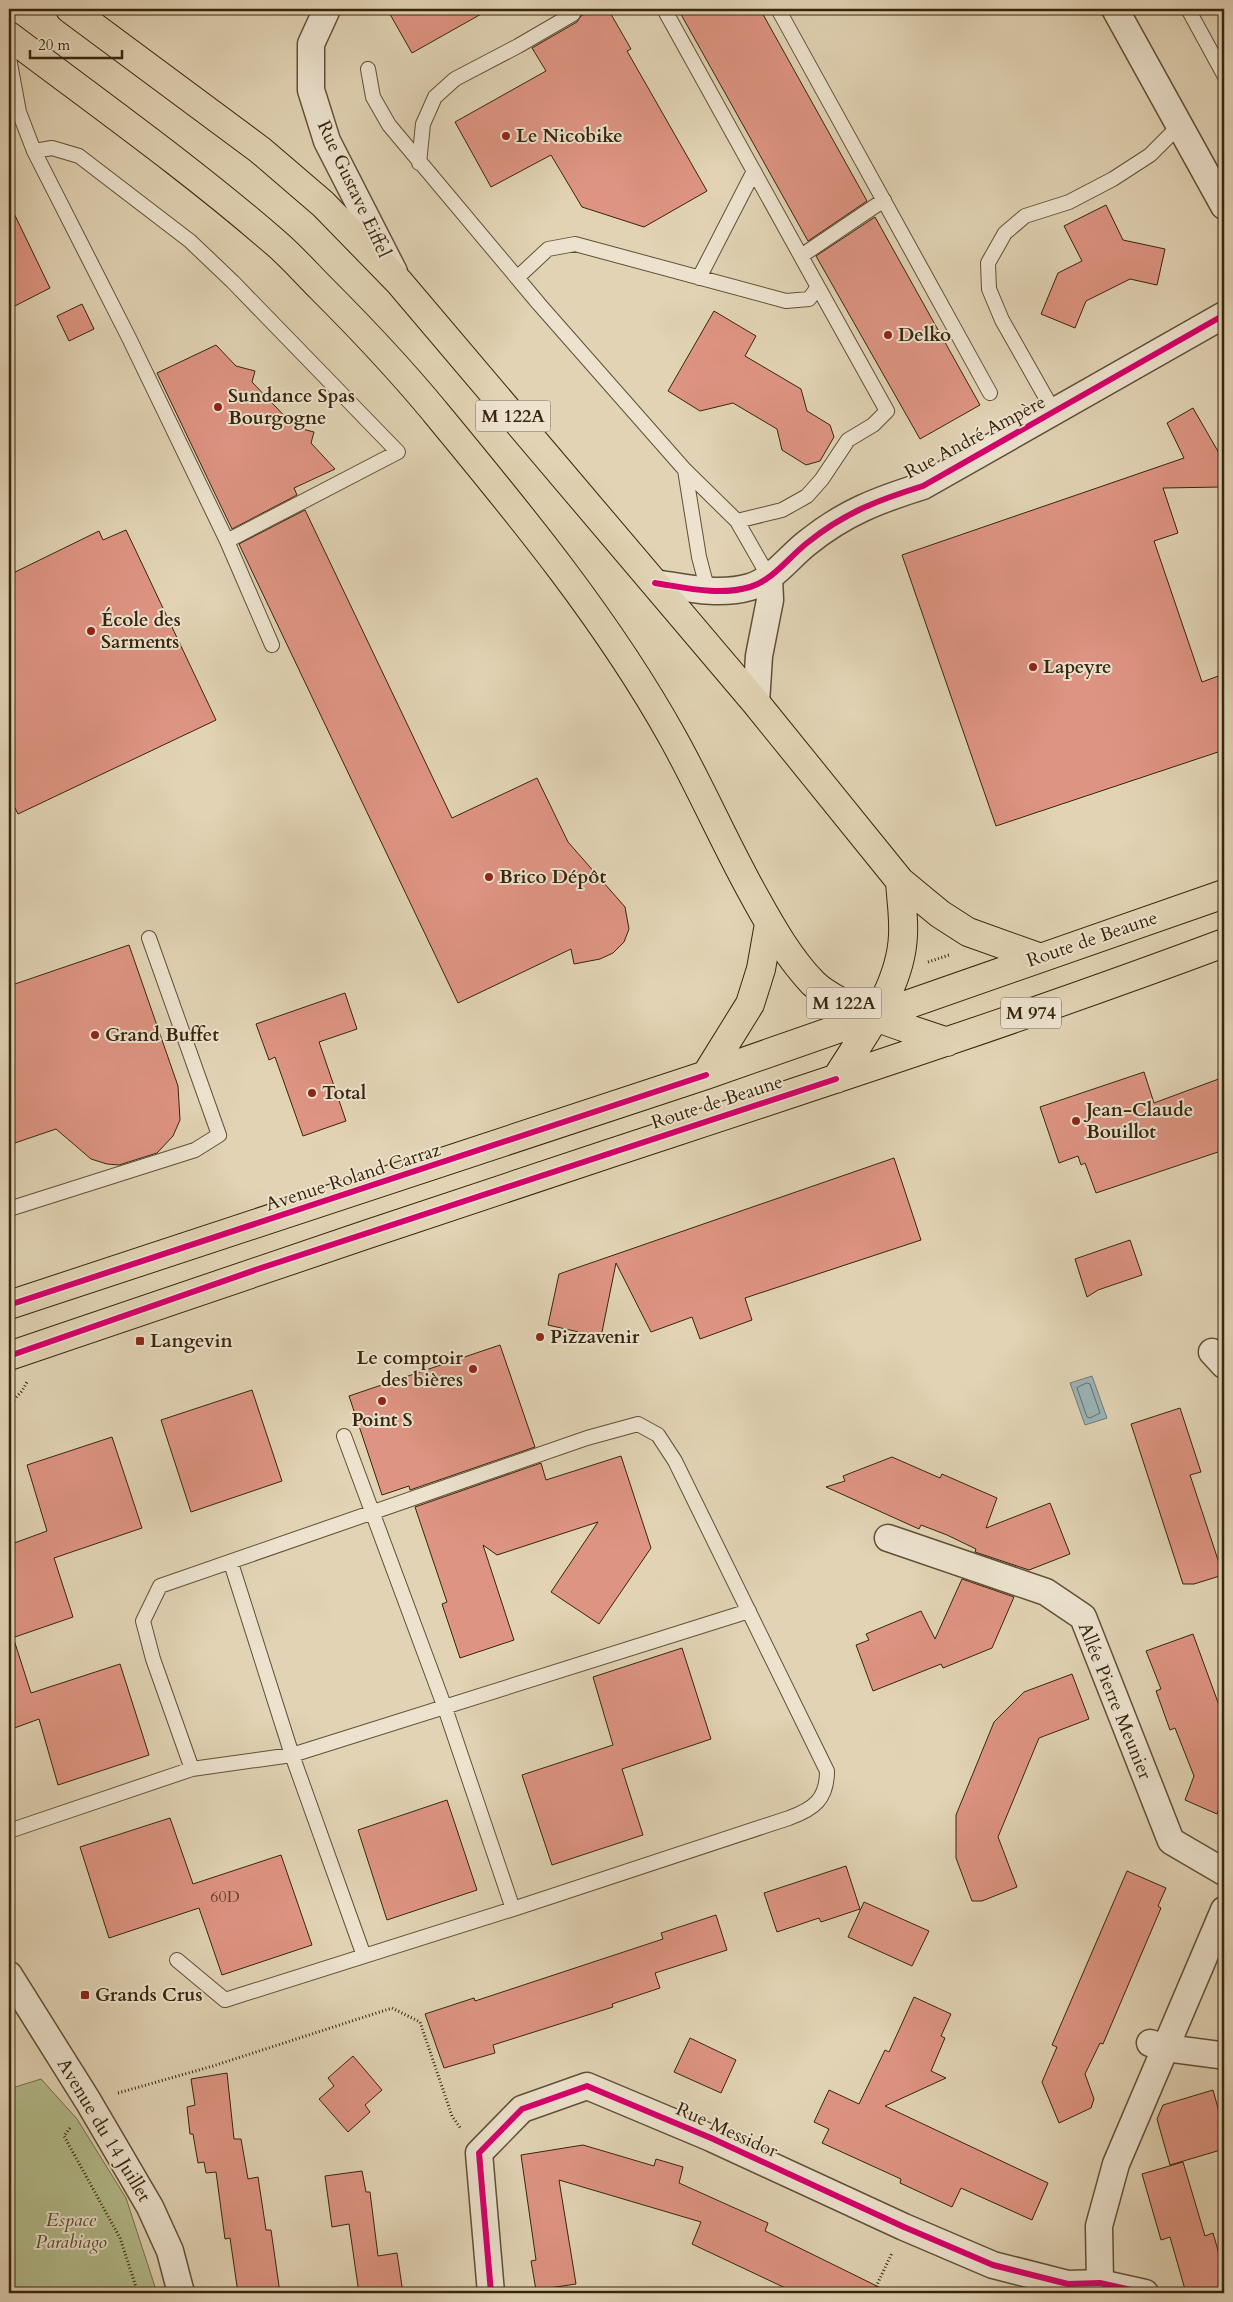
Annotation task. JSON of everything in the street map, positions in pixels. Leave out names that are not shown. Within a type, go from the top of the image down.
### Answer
[{"type":"main road","name":"M 122A","points":[[70,9],[260,150],[322,204],[399,282],[655,583],[900,881],[940,914],[968,932],[1038,957]]},
{"type":"main road","name":"M 122A","points":[[9,36],[215,192],[279,246],[364,331],[430,405],[568,580],[630,666],[674,739],[769,924],[791,957],[818,987],[848,1006],[948,1042]]},
{"type":"main road","name":"M 122A","points":[[836,1079],[888,994],[896,972],[903,935],[900,881]]},
{"type":"main road","name":"Route de Beaune","points":[[706,1075],[1038,957],[1224,894]]},
{"type":"main road","points":[[706,1075],[750,1004],[761,969],[769,924]]},
{"type":"main road","name":"Route de Beaune","points":[[9,1356],[261,1268],[948,1042],[1118,983],[1224,943]]},
{"type":"main road","name":"Avenue Roland Carraz","points":[[9,1306],[706,1075]]},
{"type":"street","name":"Rue Gustave Eiffel","points":[[327,9],[311,44],[311,90],[327,141],[399,282]]},
{"type":"street","points":[[1114,9],[1224,206]]},
{"type":"street","name":"Rue André Ampère","points":[[655,583],[726,592],[751,586],[769,577],[808,542],[858,509],[923,486],[1224,315]]},
{"type":"street","points":[[756,704],[758,656],[770,600],[769,577]]},
{"type":"street","name":"Allée Pierre Meunier","points":[[888,1538],[1046,1592],[1083,1617],[1171,1841],[1224,1872]]},
{"type":"street","points":[[1102,2288],[1099,2226],[1116,2164],[1158,2045],[1224,1910]]},
{"type":"street","name":"Avenue du 14 Juillet","points":[[9,1975],[88,2101],[150,2207],[170,2251],[181,2293]]},
{"type":"street","points":[[1158,2045],[1219,2055],[1224,2054]]},
{"type":"street","name":"Rue Messidor","points":[[479,2153],[522,2109],[587,2086],[711,2138],[904,2227],[993,2265],[1068,2284],[1145,2293]]},
{"type":"street","points":[[479,2153],[491,2293]]},
{"type":"lane","points":[[419,162],[423,124],[435,97],[454,78],[518,46],[573,14],[570,9]]},
{"type":"lane","points":[[664,9],[887,411],[873,425],[848,440],[822,480],[807,496],[782,510],[737,521]]},
{"type":"lane","points":[[778,9],[990,393]]},
{"type":"lane","points":[[1188,9],[1224,75]]},
{"type":"lane","points":[[9,58],[20,112],[34,151],[129,338],[227,541],[272,646]]},
{"type":"lane","points":[[368,69],[373,97],[389,125],[517,278],[685,470],[737,521],[769,577]]},
{"type":"lane","points":[[1054,412],[1002,320],[989,289],[988,263],[1005,233],[1025,216],[1069,202],[1113,179],[1150,155],[1180,125]]},
{"type":"lane","points":[[34,151],[52,148],[79,156],[190,241],[233,282],[398,452],[227,541]]},
{"type":"lane","points":[[699,278],[754,171]]},
{"type":"lane","points":[[801,256],[884,200]]},
{"type":"lane","points":[[517,278],[548,249],[574,244],[786,301],[809,299],[818,286]]},
{"type":"lane","points":[[685,470],[699,556],[708,591]]},
{"type":"lane","points":[[9,1209],[195,1150],[219,1135],[149,938]]},
{"type":"lane","points":[[176,1960],[225,2000],[513,1909],[806,1812],[818,1802],[827,1787],[827,1771],[675,1461],[658,1435],[638,1424],[587,1438],[231,1563],[160,1586],[142,1621],[153,1659],[192,1769]]},
{"type":"lane","points":[[344,1436],[445,1708],[513,1909]]},
{"type":"lane","points":[[231,1563],[292,1755],[364,1956]]},
{"type":"lane","points":[[9,1831],[192,1769],[292,1755],[749,1611]]},
{"type":"path","points":[[138,2293],[120,2238],[64,2136],[80,2117],[88,2101],[213,2066],[392,2008],[420,2022],[452,2116],[479,2153]]},
{"type":"path","points":[[873,2293],[904,2227]]},
{"type":"green space","name":"Espace Parabiago","points":[[41,2079],[77,2119],[126,2198],[157,2293],[9,2293],[9,2089]]},
{"type":"water","points":[[1092,1376],[1107,1418],[1085,1425],[1070,1383]]},
{"type":"building","points":[[387,9],[490,9],[412,53]]},
{"type":"building","points":[[593,9],[608,9],[631,49],[627,51],[707,191],[644,227],[582,207],[551,155],[491,187],[455,122],[546,71],[532,48],[577,22],[581,16]]},
{"type":"building","points":[[678,9],[760,9],[867,201],[808,241]]},
{"type":"building","points":[[9,203],[50,288],[9,309]]},
{"type":"building","points":[[1106,205],[1123,240],[1165,249],[1157,285],[1130,279],[1086,301],[1075,328],[1041,314],[1058,273],[1082,261],[1064,226]]},
{"type":"building","points":[[875,217],[980,405],[920,439],[816,256]]},
{"type":"building","points":[[82,304],[94,329],[69,341],[57,316]]},
{"type":"building","points":[[714,311],[756,336],[745,356],[801,389],[807,411],[830,425],[834,437],[820,461],[806,465],[782,450],[777,429],[733,403],[700,411],[668,391]]},
{"type":"building","points":[[216,345],[236,366],[255,371],[252,382],[295,427],[314,432],[311,443],[335,469],[294,488],[297,495],[232,529],[157,373]]},
{"type":"building","points":[[1193,408],[1223,460],[1222,487],[1163,488],[1178,533],[1154,541],[1202,682],[1224,674],[1224,713],[1219,715],[1224,750],[996,826],[902,555],[1184,458],[1167,423]]},
{"type":"building","points":[[305,510],[452,818],[537,778],[568,842],[625,907],[629,929],[624,942],[613,953],[600,959],[574,964],[571,949],[458,1003],[239,544]]},
{"type":"building","name":"École des Sarments","points":[[126,530],[216,720],[18,814],[9,796],[9,575],[99,531],[103,540]]},
{"type":"building","name":"Grand Buffet","points":[[129,945],[178,1086],[180,1120],[173,1136],[157,1153],[119,1165],[107,1164],[91,1159],[56,1129],[9,1145],[9,986]]},
{"type":"building","points":[[345,993],[357,1029],[319,1042],[346,1121],[303,1136],[275,1057],[269,1060],[256,1024]]},
{"type":"building","points":[[1144,1072],[1154,1103],[1224,1077],[1224,1150],[1096,1193],[1085,1163],[1081,1165],[1078,1156],[1059,1163],[1040,1107]]},
{"type":"building","points":[[894,1158],[921,1240],[745,1298],[752,1320],[700,1339],[692,1317],[651,1332],[616,1263],[601,1337],[548,1325],[559,1274]]},
{"type":"building","points":[[1130,1240],[1142,1275],[1098,1290],[1087,1297],[1075,1259]]},
{"type":"building","points":[[500,1345],[535,1447],[410,1490],[409,1486],[382,1495],[349,1396]]},
{"type":"building","points":[[252,1390],[282,1481],[191,1512],[161,1420]]},
{"type":"building","points":[[1180,1408],[1201,1472],[1190,1475],[1223,1575],[1194,1584],[1183,1584],[1131,1424]]},
{"type":"building","points":[[112,1437],[142,1528],[54,1558],[73,1617],[9,1639],[9,1545],[47,1531],[27,1465]]},
{"type":"building","points":[[621,1456],[651,1548],[599,1624],[551,1592],[598,1522],[497,1555],[483,1545],[514,1640],[460,1658],[442,1604],[447,1602],[415,1507],[541,1463],[546,1480]]},
{"type":"building","points":[[892,1457],[940,1478],[942,1474],[997,1498],[986,1528],[1050,1503],[1070,1554],[1029,1570],[975,1552],[976,1549],[947,1535],[921,1525],[919,1529],[826,1487],[845,1481],[843,1476]]},
{"type":"building","points":[[962,1579],[1014,1597],[992,1648],[943,1668],[941,1664],[873,1691],[856,1645],[869,1640],[866,1634],[921,1611],[935,1639]]},
{"type":"building","points":[[1193,1634],[1224,1719],[1224,1794],[1217,1814],[1185,1800],[1194,1776],[1175,1728],[1170,1730],[1156,1691],[1161,1689],[1146,1651]]},
{"type":"building","points":[[14,1640],[31,1693],[120,1664],[149,1755],[58,1785],[39,1719],[9,1730],[9,1641]]},
{"type":"building","points":[[682,1648],[711,1739],[622,1769],[643,1835],[552,1865],[522,1775],[613,1745],[593,1677]]},
{"type":"building","points":[[1072,1674],[1089,1719],[1039,1738],[998,1837],[1017,1887],[982,1901],[972,1901],[956,1858],[956,1815],[994,1722],[1024,1692]]},
{"type":"building","points":[[447,1800],[477,1890],[387,1920],[358,1830]]},
{"type":"building","points":[[170,1818],[193,1884],[281,1855],[312,1945],[222,1975],[199,1908],[109,1938],[80,1847]]},
{"type":"building","points":[[846,1866],[860,1909],[821,1922],[819,1918],[777,1932],[764,1893]]},
{"type":"building","points":[[1127,1871],[1166,1888],[1158,1906],[1161,1908],[1103,2044],[1100,2043],[1085,2074],[1094,2099],[1091,2108],[1059,2123],[1042,2082],[1057,2047],[1052,2045]]},
{"type":"building","points":[[864,1902],[929,1931],[912,1966],[848,1937]]},
{"type":"building","points":[[716,1915],[727,1950],[655,1973],[660,1988],[612,2004],[613,2007],[493,2045],[495,2053],[444,2068],[425,2014],[474,1998],[475,2001],[663,1939],[661,1933]]},
{"type":"building","points":[[914,1997],[951,2014],[941,2036],[945,2038],[931,2071],[946,2078],[885,2106],[1048,2183],[1032,2220],[961,2188],[952,2207],[900,2183],[901,2179],[822,2143],[829,2129],[814,2122],[829,2090],[859,2104],[885,2050],[889,2052]]},
{"type":"building","points":[[690,2038],[736,2060],[721,2093],[674,2072]]},
{"type":"building","points":[[353,2056],[382,2090],[365,2105],[370,2112],[348,2132],[319,2099],[334,2086],[328,2078]]},
{"type":"building","points":[[227,2073],[234,2139],[241,2139],[248,2179],[258,2177],[266,2230],[271,2230],[280,2293],[238,2293],[230,2238],[225,2239],[216,2172],[206,2173],[204,2162],[198,2163],[193,2134],[190,2134],[187,2107],[195,2105],[191,2079]]},
{"type":"building","points":[[1213,2090],[1224,2130],[1224,2149],[1170,2165],[1157,2119],[1163,2105]]},
{"type":"building","points":[[583,2145],[654,2166],[656,2159],[683,2167],[679,2183],[768,2223],[765,2231],[891,2293],[796,2293],[692,2244],[701,2222],[559,2180],[576,2284],[536,2290],[531,2261],[536,2260],[521,2155]]},
{"type":"building","points":[[1183,2162],[1205,2236],[1213,2233],[1224,2271],[1224,2293],[1186,2293],[1170,2237],[1161,2240],[1142,2174]]},
{"type":"building","points":[[362,2171],[366,2192],[370,2192],[378,2256],[397,2253],[403,2293],[359,2293],[349,2224],[332,2227],[325,2176]]},
{"type":"cycle path","points":[[655,583],[715,591],[738,590],[758,584],[773,574],[800,549],[834,523],[876,502],[923,486],[1224,315]]},
{"type":"cycle path","points":[[9,1305],[706,1075]]},
{"type":"cycle path","points":[[9,1356],[261,1268],[836,1079]]},
{"type":"cycle path","points":[[491,2293],[479,2153],[522,2109],[587,2086],[711,2138],[904,2227],[993,2265],[1068,2284],[1100,2283],[1145,2293]]},
{"type":"place","name":"Le Nicobike","points":[[506,136]]},
{"type":"place","name":"Delko","points":[[888,335]]},
{"type":"place","name":"Sundance Spas Bourgogne","points":[[218,407]]},
{"type":"place","name":"École des Sarments","points":[[91,631]]},
{"type":"place","name":"Lapeyre","points":[[1033,667]]},
{"type":"place","name":"Brico Dépôt","points":[[489,877]]},
{"type":"place","name":"Grand Buffet","points":[[95,1035]]},
{"type":"place","name":"Total","points":[[312,1093]]},
{"type":"place","name":"Jean-Claude Bouillot","points":[[1076,1121]]},
{"type":"place","name":"Pizzavenir","points":[[540,1337]]},
{"type":"place","name":"Langevin","points":[[140,1341]]},
{"type":"place","name":"Le comptoir des bières","points":[[473,1369]]},
{"type":"place","name":"Point S","points":[[382,1401]]},
{"type":"place","name":"Grands Crus","points":[[85,1995]]}]
